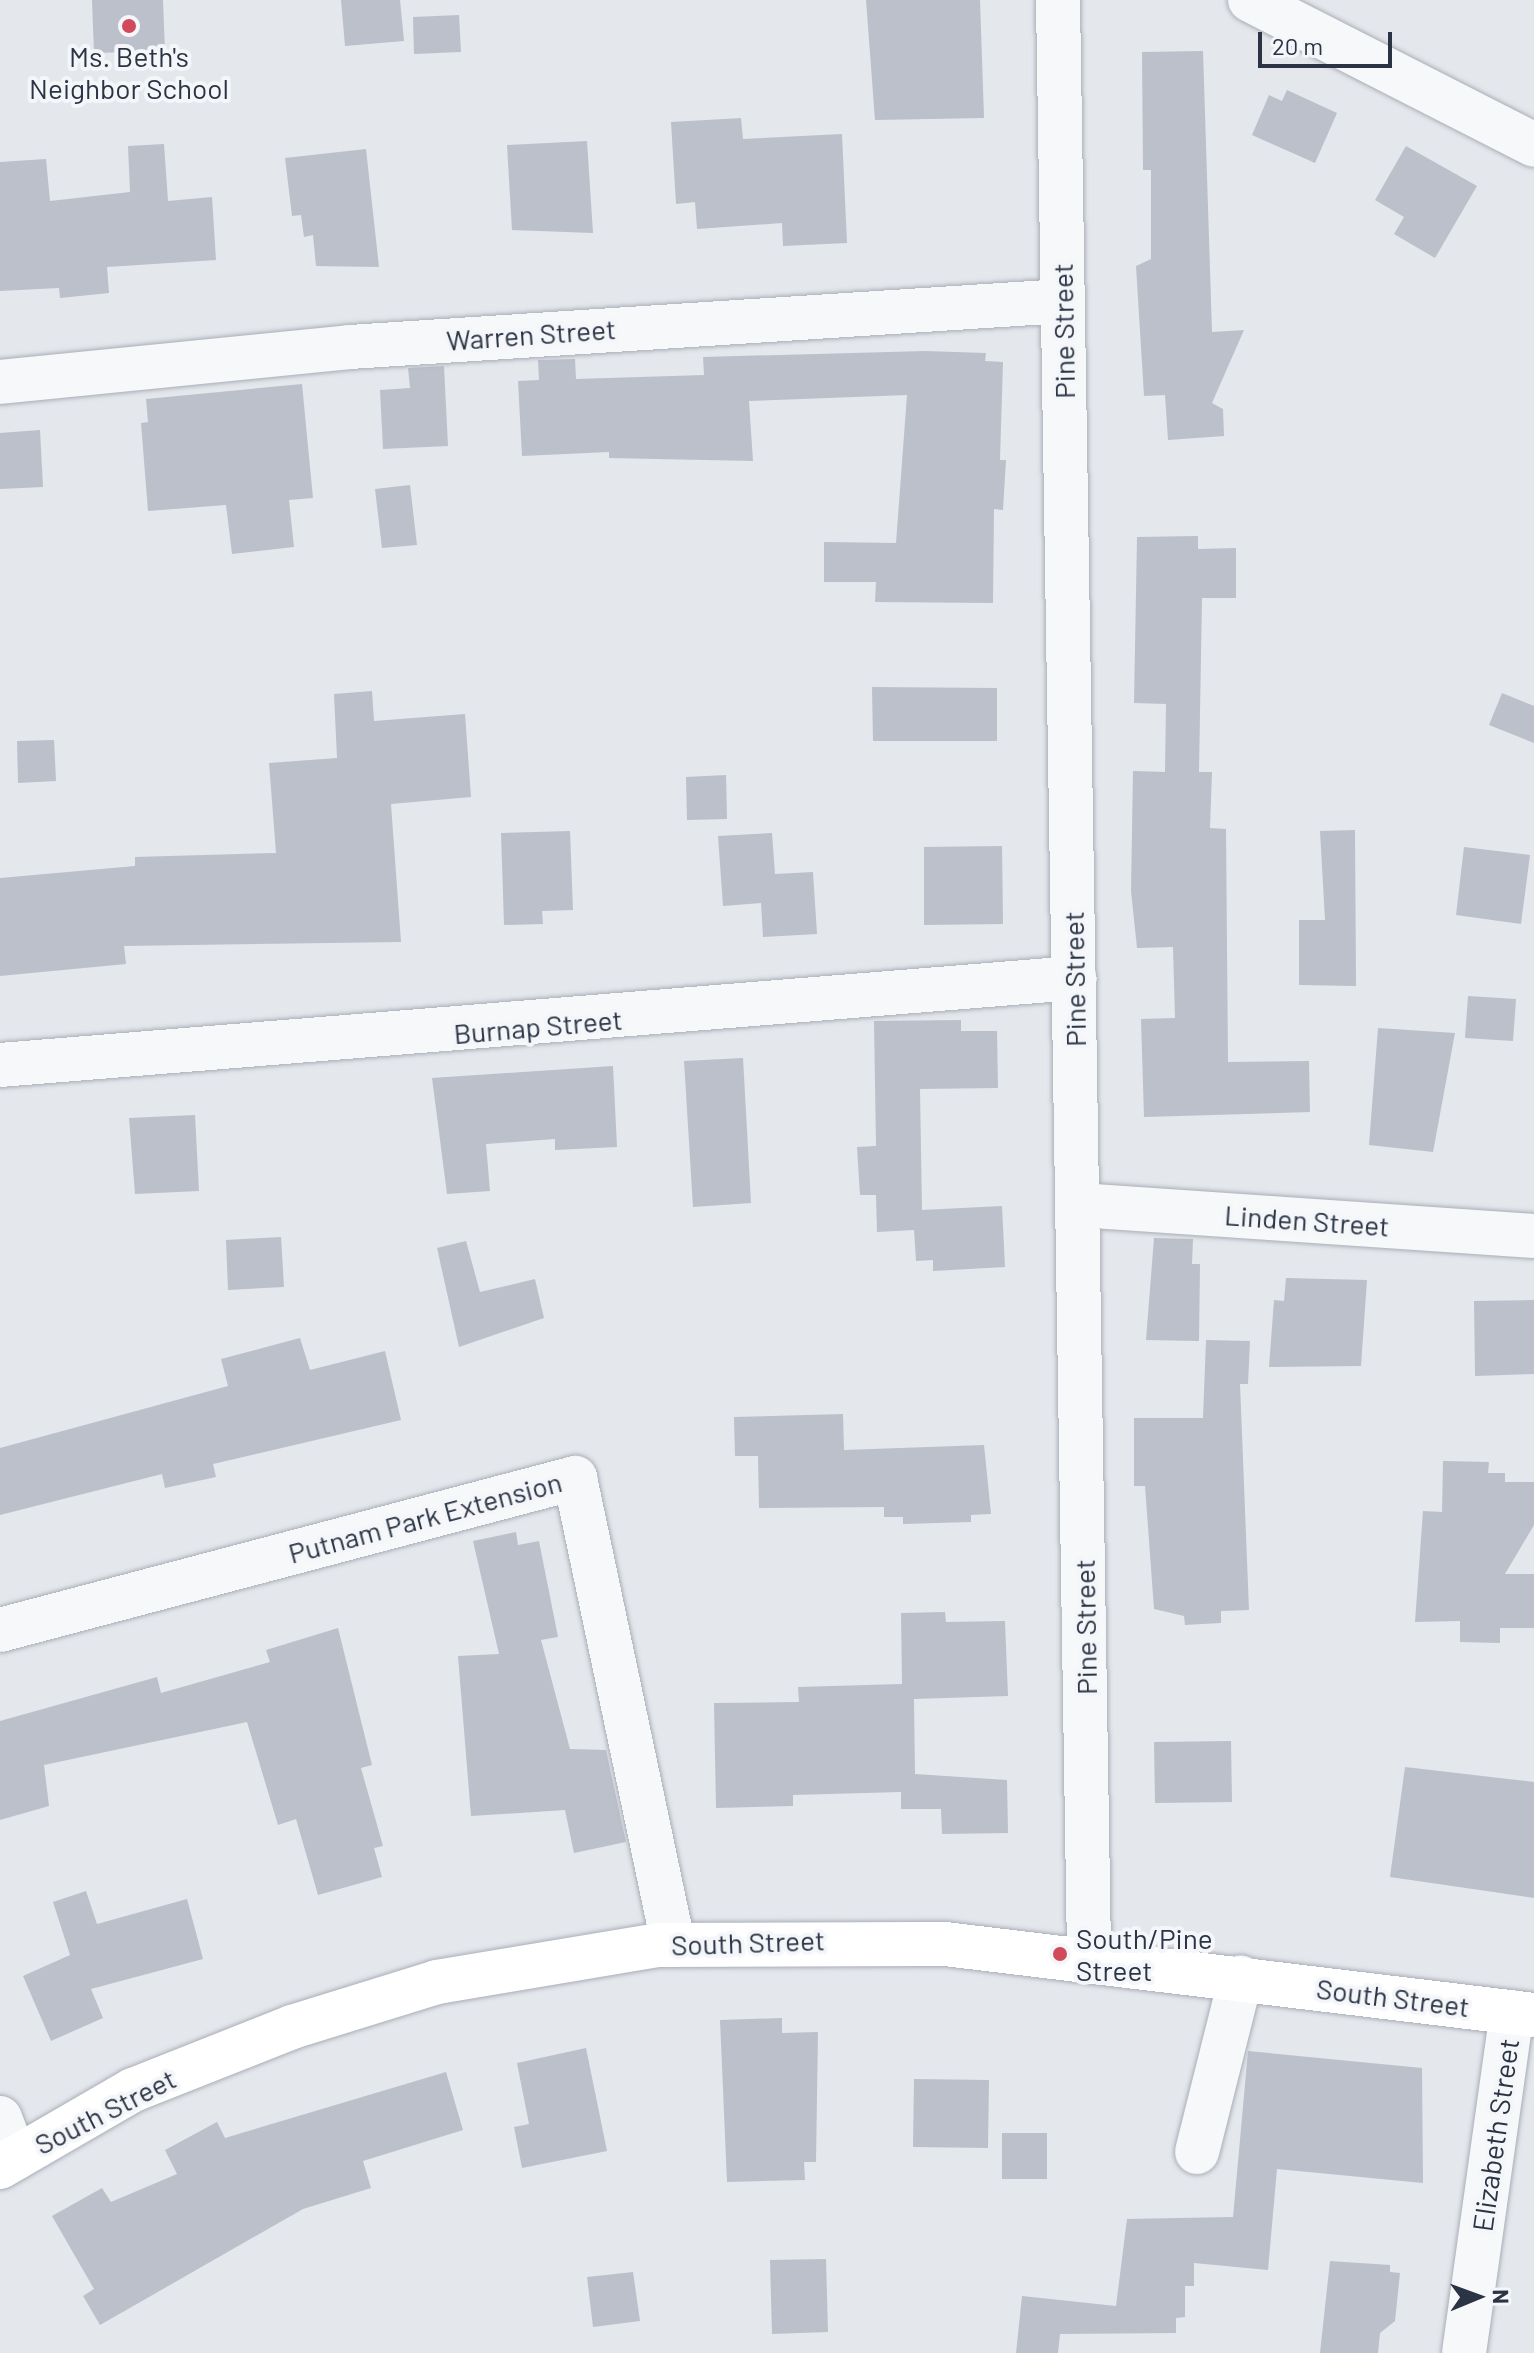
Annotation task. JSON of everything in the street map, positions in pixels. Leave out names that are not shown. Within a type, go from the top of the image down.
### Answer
[{"type":"main road","name":"South Street","points":[[5,2148],[133,2090],[292,2027],[526,1963],[673,1945],[825,1939],[1089,1958],[1523,2013]]},
{"type":"street","name":"Pine Street","points":[[1058,0],[1089,1958]]},
{"type":"street","points":[[1250,0],[1534,145]]},
{"type":"street","name":"Warren Street","points":[[0,382],[365,346],[1063,301]]},
{"type":"street","name":"Burnap Street","points":[[0,1065],[1074,978]]},
{"type":"street","name":"Linden Street","points":[[1079,1205],[1534,1236]]},
{"type":"street","name":"Putnam Park Extension","points":[[0,1630],[575,1478],[673,1945]]},
{"type":"street","points":[[1197,2152],[1241,1977]]},
{"type":"street","name":"Elizabeth Street","points":[[1464,2353],[1523,2013]]},
{"type":"building","name":"Ms. Beth's Neighbor School","points":[[92,0],[163,0],[165,51],[94,53]]},
{"type":"building","points":[[341,0],[400,0],[404,41],[345,46]]},
{"type":"building","points":[[866,0],[980,0],[984,118],[875,120]]},
{"type":"building","points":[[459,15],[461,52],[414,54],[413,17]]},
{"type":"building","points":[[1203,51],[1212,332],[1244,330],[1212,403],[1223,409],[1224,436],[1168,440],[1165,395],[1144,396],[1136,266],[1151,259],[1151,170],[1143,170],[1142,52]]},
{"type":"building","points":[[1287,90],[1337,113],[1315,163],[1252,135],[1269,95],[1282,101]]},
{"type":"building","points":[[741,118],[743,139],[842,134],[847,243],[783,246],[782,223],[697,229],[695,202],[676,204],[671,122]]},
{"type":"building","points":[[587,141],[593,233],[512,230],[507,145]]},
{"type":"building","points":[[164,144],[168,201],[212,197],[216,260],[107,267],[109,293],[60,298],[59,288],[0,291],[0,162],[46,159],[50,201],[130,192],[128,146]]},
{"type":"building","points":[[1406,146],[1477,186],[1435,258],[1394,234],[1404,217],[1375,200]]},
{"type":"building","points":[[366,149],[379,267],[316,266],[313,235],[304,237],[301,215],[292,216],[285,158]]},
{"type":"building","points":[[925,351],[986,353],[985,361],[1003,362],[1000,460],[1006,460],[1003,510],[994,509],[993,603],[875,602],[876,582],[824,582],[824,542],[896,543],[907,395],[749,401],[753,461],[609,458],[609,452],[522,456],[518,381],[539,380],[538,360],[575,359],[576,379],[704,375],[703,357]]},
{"type":"building","points":[[444,366],[448,446],[383,449],[380,390],[410,388],[408,368]]},
{"type":"building","points":[[302,384],[313,498],[289,500],[294,547],[232,554],[226,505],[148,511],[141,423],[148,422],[146,399]]},
{"type":"building","points":[[40,430],[43,487],[0,489],[0,433]]},
{"type":"building","points":[[410,485],[417,545],[382,548],[375,489]]},
{"type":"building","points":[[1198,536],[1198,549],[1236,548],[1236,598],[1202,598],[1199,772],[1212,772],[1210,828],[1226,829],[1228,1062],[1309,1061],[1310,1112],[1144,1117],[1141,1019],[1175,1018],[1173,947],[1137,948],[1131,891],[1133,771],[1165,772],[1166,704],[1134,703],[1137,537]]},
{"type":"building","points":[[872,687],[997,688],[997,741],[873,741]]},
{"type":"building","points":[[372,691],[374,721],[465,714],[471,797],[391,804],[401,942],[124,946],[126,964],[0,976],[0,878],[135,866],[135,857],[276,853],[269,763],[337,758],[334,694]]},
{"type":"building","points":[[1502,693],[1534,706],[1534,743],[1489,725]]},
{"type":"building","points":[[54,740],[56,781],[18,783],[17,741]]},
{"type":"building","points":[[726,775],[727,819],[687,820],[686,777]]},
{"type":"building","points":[[1355,830],[1356,986],[1299,985],[1299,920],[1325,920],[1320,831]]},
{"type":"building","points":[[570,831],[573,910],[542,911],[543,924],[504,925],[501,833]]},
{"type":"building","points":[[772,833],[775,874],[813,872],[817,934],[763,937],[761,903],[723,906],[718,836]]},
{"type":"building","points":[[1002,846],[1003,924],[924,925],[924,847]]},
{"type":"building","points":[[1464,847],[1530,855],[1521,924],[1456,915]]},
{"type":"building","points":[[1468,996],[1516,999],[1513,1041],[1465,1038]]},
{"type":"building","points":[[961,1020],[961,1031],[997,1031],[998,1088],[920,1089],[922,1210],[1002,1206],[1005,1267],[933,1271],[933,1260],[916,1261],[914,1230],[877,1232],[876,1195],[860,1195],[857,1147],[876,1146],[874,1021]]},
{"type":"building","points":[[1378,1028],[1455,1033],[1433,1152],[1369,1145]]},
{"type":"building","points":[[743,1058],[751,1203],[693,1207],[684,1061]]},
{"type":"building","points":[[613,1066],[617,1147],[555,1150],[555,1139],[486,1144],[490,1191],[447,1194],[432,1078]]},
{"type":"building","points":[[195,1115],[199,1191],[135,1194],[129,1118]]},
{"type":"building","points":[[281,1237],[284,1287],[228,1290],[226,1240]]},
{"type":"building","points":[[1154,1238],[1193,1239],[1192,1264],[1200,1264],[1199,1341],[1146,1340]]},
{"type":"building","points":[[466,1241],[480,1292],[535,1279],[544,1318],[459,1347],[437,1248]]},
{"type":"building","points":[[1286,1278],[1367,1280],[1361,1366],[1269,1367],[1274,1300],[1284,1301]]},
{"type":"building","points":[[1534,1300],[1534,1374],[1475,1376],[1474,1301]]},
{"type":"building","points":[[300,1338],[310,1370],[385,1351],[401,1420],[213,1464],[216,1477],[165,1488],[162,1474],[0,1515],[0,1448],[228,1386],[221,1359]]},
{"type":"building","points":[[1206,1340],[1250,1341],[1248,1384],[1240,1384],[1249,1610],[1221,1611],[1221,1623],[1185,1625],[1184,1616],[1154,1609],[1145,1486],[1134,1486],[1134,1418],[1203,1418]]},
{"type":"building","points":[[843,1414],[844,1450],[984,1445],[991,1514],[971,1515],[971,1522],[903,1524],[903,1517],[884,1517],[884,1507],[759,1508],[758,1456],[735,1456],[734,1417]]},
{"type":"building","points":[[1443,1461],[1489,1462],[1488,1473],[1505,1473],[1505,1482],[1534,1482],[1534,1525],[1505,1574],[1534,1574],[1534,1628],[1500,1628],[1500,1643],[1460,1642],[1460,1621],[1415,1622],[1423,1511],[1442,1512]]},
{"type":"building","points":[[516,1532],[518,1545],[539,1541],[558,1637],[541,1640],[570,1749],[606,1750],[626,1842],[574,1853],[565,1810],[471,1816],[458,1656],[499,1654],[473,1541]]},
{"type":"building","points":[[945,1612],[946,1622],[1005,1621],[1008,1696],[914,1699],[915,1774],[1007,1780],[1008,1833],[942,1834],[941,1809],[901,1809],[901,1792],[793,1795],[793,1806],[716,1808],[714,1703],[799,1702],[798,1687],[902,1684],[901,1613]]},
{"type":"building","points":[[338,1628],[372,1765],[361,1768],[383,1846],[374,1848],[382,1877],[318,1895],[296,1819],[278,1825],[247,1722],[44,1765],[49,1806],[0,1820],[0,1721],[157,1677],[161,1693],[270,1662],[266,1650]]},
{"type":"building","points":[[1231,1741],[1232,1802],[1155,1803],[1154,1742]]},
{"type":"building","points":[[1405,1767],[1534,1782],[1534,1898],[1390,1877]]},
{"type":"building","points":[[86,1891],[97,1924],[187,1899],[203,1959],[91,1989],[103,2018],[51,2041],[23,1976],[70,1955],[53,1902]]},
{"type":"building","points":[[782,2018],[782,2033],[818,2032],[816,2162],[804,2162],[805,2180],[727,2182],[720,2020]]},
{"type":"building","points":[[586,2048],[607,2151],[522,2168],[514,2127],[529,2124],[517,2063]]},
{"type":"building","points":[[1248,2051],[1422,2068],[1423,2183],[1277,2169],[1268,2270],[1194,2263],[1194,2286],[1185,2286],[1185,2317],[1176,2318],[1176,2333],[1060,2334],[1058,2353],[1016,2353],[1022,2296],[1116,2306],[1127,2219],[1233,2217]]},
{"type":"building","points":[[446,2072],[463,2130],[363,2161],[371,2188],[303,2209],[100,2325],[83,2296],[94,2289],[52,2216],[102,2188],[111,2202],[177,2174],[165,2150],[217,2122],[225,2138]]},
{"type":"building","points":[[914,2079],[989,2080],[988,2148],[913,2147]]},
{"type":"building","points":[[1002,2133],[1047,2133],[1047,2179],[1002,2179]]},
{"type":"building","points":[[826,2259],[828,2332],[772,2334],[770,2260]]},
{"type":"building","points":[[1330,2261],[1390,2265],[1390,2272],[1400,2273],[1395,2321],[1380,2333],[1378,2353],[1320,2353]]},
{"type":"building","points":[[633,2272],[640,2321],[593,2327],[587,2277]]},
{"type":"place","name":"Ms. Beth's Neighbor School","points":[[129,26]]},
{"type":"place","name":"South/Pine Street","points":[[1060,1954]]}]
